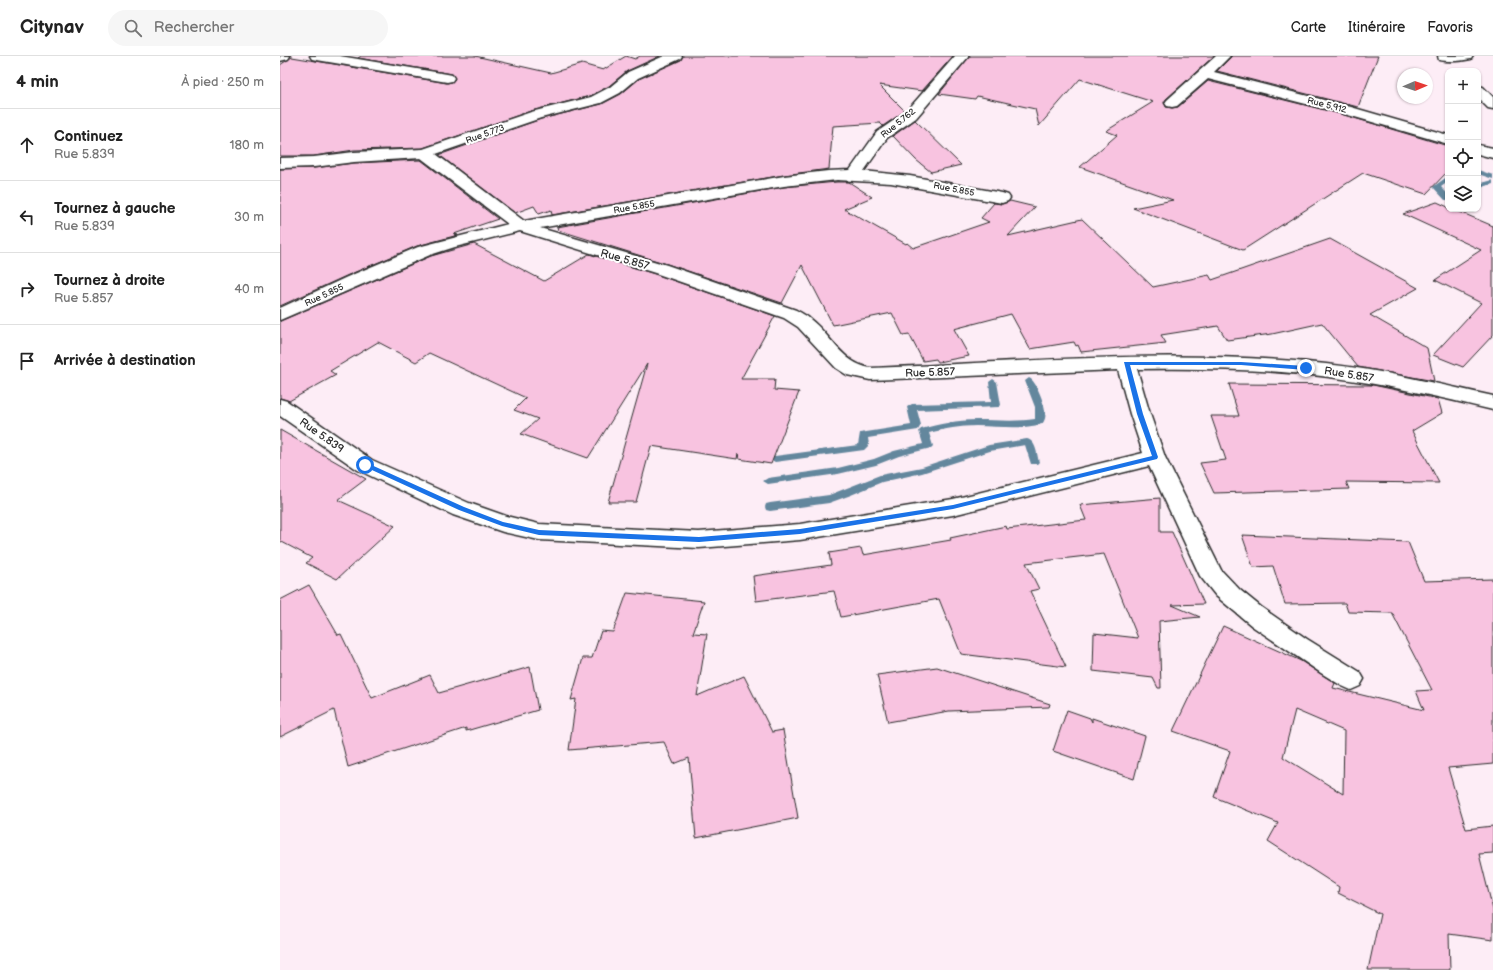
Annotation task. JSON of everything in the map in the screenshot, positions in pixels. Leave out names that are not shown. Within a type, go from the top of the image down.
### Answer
[{"type":"street","points":[[317,56],[447,78]]},
{"type":"street","name":"Rue 5.773","points":[[280,163],[424,153],[446,148],[536,115],[596,100],[615,90],[633,75],[675,56]]},
{"type":"street","name":"Rue 5.762","points":[[854,175],[882,135],[911,115],[962,56]]},
{"type":"street","points":[[1172,103],[1223,56]]},
{"type":"street","points":[[1444,56],[1466,56]]},
{"type":"street","points":[[1444,56],[1456,68]]},
{"type":"street","name":"Rue 5.912","points":[[1205,74],[1346,110],[1445,139]]},
{"type":"street","points":[[1481,93],[1493,105]]},
{"type":"street","points":[[1481,150],[1493,153]]},
{"type":"street","name":"Rue 5.857","points":[[424,153],[521,226],[539,233],[661,269],[790,314],[804,323],[843,364],[854,371],[884,374],[1126,364],[1241,364],[1306,368],[1357,375],[1493,403]]},
{"type":"street","name":"Rue 5.855","points":[[280,315],[353,281],[450,243],[521,226],[784,181],[818,176],[854,175],[902,179],[1002,198]]},
{"type":"street","points":[[1126,364],[1140,414],[1155,457],[1212,576],[1223,590],[1237,602],[1322,662],[1351,679]]},
{"type":"street","name":"Rue 5.839","points":[[280,406],[365,465],[461,509],[502,524],[539,532],[699,540],[800,532],[953,507],[1155,457]]},
{"type":"building","points":[[361,56],[475,56],[551,73],[582,64],[603,70],[626,56],[635,59],[640,56],[660,56],[627,71],[609,86],[590,96],[531,111],[423,148],[354,150],[314,156],[280,156],[280,65],[292,57],[447,83],[452,82],[455,79],[452,74],[358,58]]},
{"type":"building","points":[[683,56],[953,56],[922,91],[879,85],[905,111],[883,126],[880,123],[833,126],[829,169],[784,175],[552,215],[551,210],[539,214],[534,206],[515,213],[439,155],[541,119],[602,104],[621,94],[639,79],[681,60]]},
{"type":"building","points":[[970,56],[1214,56],[1166,99],[1164,102],[1166,107],[1178,107],[1208,81],[1341,114],[1445,145],[1445,174],[1426,194],[1363,173],[1243,250],[1133,208],[1173,200],[1080,167],[1117,135],[1106,131],[1153,102],[1080,79],[1039,126],[1035,109],[977,96],[975,99],[939,94]]},
{"type":"building","points":[[1232,56],[1378,56],[1358,107],[1217,71]]},
{"type":"building","points":[[915,120],[961,165],[931,172],[916,160],[893,136]]},
{"type":"building","points":[[421,160],[498,219],[454,234],[458,235],[417,246],[280,306],[280,169],[314,168],[354,163]]},
{"type":"building","points":[[849,182],[872,197],[844,209],[906,244],[907,243],[913,248],[989,222],[981,218],[994,203],[1002,204],[1010,201],[1035,207],[1008,236],[1082,219],[1153,287],[1209,275],[1212,280],[1330,239],[1418,288],[1370,315],[1427,348],[1434,381],[1358,367],[1322,323],[1272,334],[1227,340],[1218,326],[1161,335],[1166,343],[1081,352],[1078,345],[1076,346],[1074,342],[1030,349],[1011,314],[954,329],[969,356],[938,362],[936,359],[923,361],[909,334],[903,335],[892,313],[833,325],[802,265],[782,303],[667,264],[558,230],[557,227],[784,187]]},
{"type":"building","points":[[1437,202],[1445,206],[1445,212],[1460,212],[1493,226],[1493,335],[1463,367],[1433,355],[1481,303],[1435,280],[1481,250],[1403,214]]},
{"type":"building","points":[[474,244],[544,281],[589,254],[655,274],[775,316],[741,379],[775,379],[774,390],[799,392],[771,464],[739,459],[738,453],[737,459],[651,446],[636,502],[608,502],[647,364],[588,458],[521,434],[538,419],[514,410],[526,398],[429,353],[416,362],[378,342],[330,371],[336,375],[289,401],[280,398],[280,321],[431,256]]},
{"type":"building","points":[[1229,384],[1373,385],[1438,399],[1442,413],[1412,431],[1439,483],[1346,482],[1349,489],[1214,493],[1200,463],[1226,460],[1211,416],[1239,416]]},
{"type":"building","points":[[280,430],[366,479],[338,500],[395,526],[337,579],[306,563],[312,558],[280,541]]},
{"type":"building","points":[[1160,498],[1160,532],[1172,532],[1204,604],[1172,605],[1200,617],[1159,621],[1161,688],[1158,688],[1153,678],[1093,671],[1094,633],[1138,638],[1104,554],[1026,563],[1039,589],[1030,591],[1066,667],[961,654],[939,599],[841,617],[834,591],[756,601],[753,576],[831,565],[829,553],[861,548],[863,555],[951,540],[950,538],[1006,526],[1007,529],[1086,520],[1080,505]]},
{"type":"building","points":[[1242,535],[1408,542],[1424,581],[1493,579],[1493,764],[1448,768],[1466,829],[1493,826],[1493,853],[1479,854],[1493,910],[1493,940],[1449,934],[1450,970],[1368,970],[1380,914],[1338,893],[1339,887],[1268,841],[1278,823],[1214,797],[1230,751],[1173,731],[1223,626],[1301,661],[1335,683],[1333,688],[1424,710],[1416,691],[1432,690],[1392,613],[1348,612],[1345,603],[1285,604],[1273,566],[1253,567]],"holes":[[[1295,710],[1344,731],[1343,794],[1283,757]]]},
{"type":"building","points":[[309,585],[338,635],[341,634],[372,698],[430,675],[439,693],[530,667],[538,710],[466,731],[466,728],[348,767],[334,710],[280,737],[280,600]]},
{"type":"building","points":[[627,593],[704,601],[693,633],[707,634],[697,696],[744,676],[772,732],[783,730],[798,818],[696,838],[689,758],[674,764],[664,742],[569,750],[576,699],[571,700],[583,658],[592,658],[601,631],[613,632]]},
{"type":"building","points":[[937,667],[1050,704],[1049,707],[949,711],[888,722],[877,675]]},
{"type":"building","points":[[1067,710],[1090,718],[1092,722],[1092,718],[1145,736],[1134,779],[1053,751]]},
{"type":"waterway","points":[[1481,173],[1493,177]]},
{"type":"waterway","points":[[1445,180],[1437,187],[1445,195]]},
{"type":"waterway","points":[[1481,186],[1493,182]]},
{"type":"waterway","points":[[768,481],[838,471],[876,462],[897,453],[928,446],[924,431],[937,428],[970,423],[1016,424],[1039,422],[1041,417],[1040,407],[1029,381]]},
{"type":"waterway","points":[[775,459],[861,448],[864,445],[863,435],[915,428],[916,425],[912,407],[996,405],[993,382]]},
{"type":"waterway","points":[[770,507],[810,503],[829,499],[848,493],[880,479],[922,470],[977,451],[1002,445],[1027,442],[1029,444],[1034,462]]},
{"type":"route","points":[[365,465],[461,509],[502,524],[539,532],[699,540],[800,532],[953,507],[1155,457],[1140,414],[1126,364],[1241,364],[1306,368]]}]
